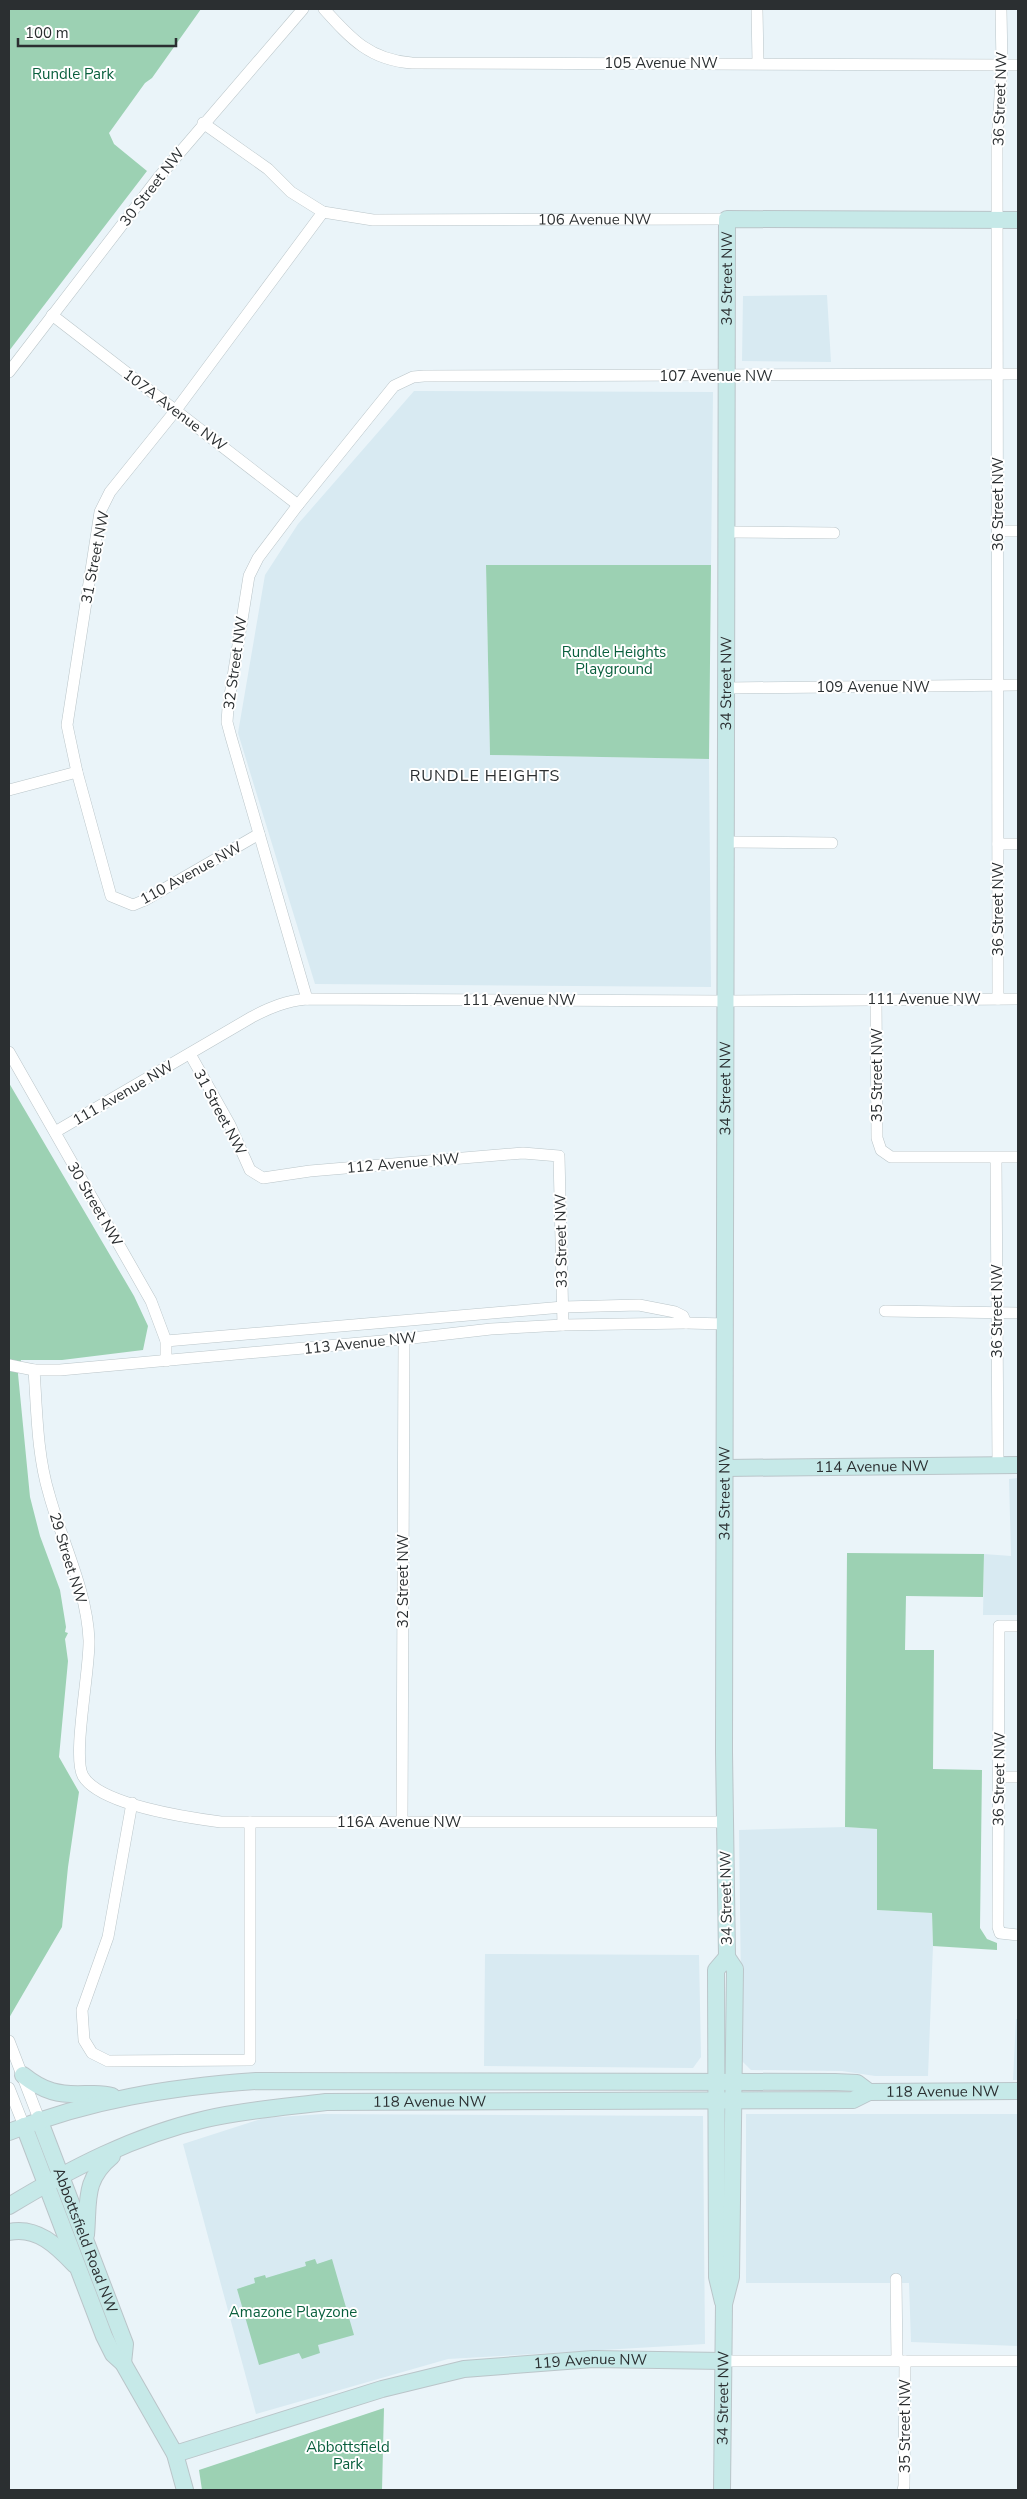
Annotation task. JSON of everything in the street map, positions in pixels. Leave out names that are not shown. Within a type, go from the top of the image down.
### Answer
[{"type":"street","name":"30 Street NW","points":[[9,372],[203,123],[303,9]]},
{"type":"street","name":"105 Avenue NW","points":[[324,9],[350,38],[379,57],[395,62],[1018,65]]},
{"type":"street","points":[[757,9],[758,63]]},
{"type":"street","name":"36 Street NW","points":[[998,999],[997,143],[1002,65],[1002,9]]},
{"type":"street","name":"106 Avenue NW","points":[[203,123],[268,169],[291,192],[323,212],[373,220],[1018,220]]},
{"type":"street","name":"31 Street NW","points":[[122,901],[110,896],[106,885],[67,725],[100,512],[110,492],[176,410],[323,212]]},
{"type":"street","name":"34 Street NW","points":[[722,2490],[724,2304],[731,2277],[735,2082],[735,1969],[727,1957],[725,1822],[727,220]]},
{"type":"street","name":"107A Avenue NW","points":[[52,315],[298,505]]},
{"type":"street","name":"107 Avenue NW","points":[[413,377],[579,374],[1018,374]]},
{"type":"street","name":"32 Street NW","points":[[307,999],[227,722],[249,576],[258,558],[387,392],[394,386],[413,377]]},
{"type":"street","points":[[998,531],[1018,531]]},
{"type":"street","points":[[727,532],[834,533]]},
{"type":"street","name":"109 Avenue NW","points":[[727,688],[1018,686]]},
{"type":"street","points":[[9,790],[77,772]]},
{"type":"street","name":"110 Avenue NW","points":[[122,901],[133,905],[146,900],[259,834]]},
{"type":"street","points":[[727,842],[832,843]]},
{"type":"street","points":[[998,844],[1018,844]]},
{"type":"street","name":"111 Avenue NW","points":[[55,1132],[272,1006],[307,999],[726,1001],[1018,999]]},
{"type":"street","name":"35 Street NW","points":[[876,999],[877,1138],[881,1150],[892,1157],[996,1158]]},
{"type":"street","name":"30 Street NW","points":[[9,1052],[151,1301],[166,1341],[166,1361]]},
{"type":"street","name":"31 Street NW","points":[[190,1054],[230,1125],[250,1170]]},
{"type":"street","name":"112 Avenue NW","points":[[250,1170],[263,1178],[310,1171],[523,1153],[559,1156]]},
{"type":"street","name":"33 Street NW","points":[[559,1156],[564,1325]]},
{"type":"street","points":[[996,1158],[1018,1157]]},
{"type":"street","name":"36 Street NW","points":[[996,1158],[998,1466]]},
{"type":"street","name":"113 Avenue NW","points":[[166,1341],[563,1306],[639,1305],[675,1312],[683,1316],[686,1324]]},
{"type":"street","points":[[885,1311],[1018,1313]]},
{"type":"street","name":"113 Avenue NW","points":[[9,1365],[34,1370],[166,1361],[490,1329],[564,1325],[726,1324]]},
{"type":"street","name":"32 Street NW","points":[[402,1822],[404,1339]]},
{"type":"street","name":"29 Street NW","points":[[34,1370],[43,1471],[78,1581],[89,1639],[89,1664],[79,1753],[83,1776]]},
{"type":"street","name":"114 Avenue NW","points":[[726,1468],[1018,1466]]},
{"type":"street","name":"36 Street NW","points":[[1018,1626],[999,1626],[1000,1777],[997,1856],[1000,1933],[1018,1935]]},
{"type":"street","name":"116A Avenue NW","points":[[83,1776],[100,1790],[132,1803],[182,1818],[221,1822],[725,1822]]},
{"type":"street","points":[[1000,1777],[1018,1777]]},
{"type":"street","points":[[132,1803],[108,1937],[82,2010],[84,2040],[92,2053],[108,2061],[250,2060],[250,1822]]},
{"type":"street","name":"34 Street NW","points":[[724,2304],[717,2277],[716,1970],[727,1957]]},
{"type":"street","points":[[9,2041],[39,2119]]},
{"type":"street","points":[[23,2075],[40,2088],[55,2094],[104,2093],[119,2099]]},
{"type":"street","name":"118 Avenue NW","points":[[16,2129],[39,2119],[119,2099],[174,2088],[256,2082],[857,2083],[868,2092]]},
{"type":"street","points":[[9,2088],[16,2129]]},
{"type":"street","name":"118 Avenue NW","points":[[9,2206],[61,2175],[125,2145],[204,2119],[326,2102],[734,2102],[853,2100],[868,2092],[1018,2091]]},
{"type":"street","name":"Abbottsfield Road NW","points":[[39,2119],[125,2344],[123,2363]]},
{"type":"street","name":"Abbottsfield Road NW","points":[[16,2129],[46,2183],[112,2354],[123,2363],[175,2454],[185,2490]]},
{"type":"street","points":[[86,2242],[90,2182],[100,2165],[125,2145]]},
{"type":"street","points":[[9,2232],[26,2232],[47,2239],[58,2247],[80,2271]]},
{"type":"street","name":"35 Street NW","points":[[896,2279],[901,2360],[904,2486],[902,2490]]},
{"type":"street","name":"119 Avenue NW","points":[[175,2454],[382,2388],[464,2369],[592,2359],[1018,2360]]},
{"type":"shaded area","points":[[827,295],[831,362],[742,361],[743,296]]},
{"type":"shaded area","points":[[414,391],[713,392],[711,565],[486,565],[490,755],[709,759],[711,987],[315,984],[238,733],[265,575],[298,524]]},
{"type":"shaded area","points":[[1018,1478],[1018,1615],[983,1615],[984,1554],[1011,1556],[1009,1479]]},
{"type":"shaded area","points":[[845,1827],[877,1829],[877,1910],[932,1913],[933,1946],[928,2076],[875,2076],[842,2071],[751,2070],[742,2061],[739,1830]]},
{"type":"shaded area","points":[[485,1954],[699,1955],[701,2057],[693,2068],[484,2066]]},
{"type":"shaded area","points":[[1016,2019],[1018,2019],[1018,2080],[1013,2080]]},
{"type":"shaded area","points":[[323,2114],[703,2116],[705,2344],[448,2359],[256,2414],[183,2144],[264,2118]]},
{"type":"shaded area","points":[[746,2114],[1018,2114],[1018,2346],[911,2342],[909,2283],[746,2283]]},
{"type":"green space","name":"Rundle Park","points":[[9,9],[201,9],[152,78],[145,83],[109,133],[114,144],[147,171],[9,351]]},
{"type":"green space","name":"Rundle Heights Playground","points":[[486,565],[711,565],[709,759],[490,755]]},
{"type":"green space","points":[[9,1083],[134,1296],[148,1326],[143,1350],[62,1360],[21,1360],[18,1374],[30,1497],[40,1536],[60,1590],[66,1627],[65,1632],[68,1633],[65,1639],[68,1661],[59,1757],[79,1792],[68,1867],[62,1927],[9,2018]]},
{"type":"green space","points":[[847,1553],[984,1554],[983,1597],[906,1596],[905,1650],[934,1650],[933,1769],[982,1770],[980,1928],[987,1939],[997,1943],[997,1950],[933,1946],[932,1913],[877,1910],[877,1829],[845,1827]]},
{"type":"green space","name":"Amazone Playzone","points":[[315,2259],[317,2264],[332,2259],[354,2335],[318,2345],[320,2353],[302,2359],[299,2353],[259,2365],[237,2289],[255,2283],[254,2278],[265,2275],[266,2278],[306,2266],[305,2262]]},
{"type":"green space","name":"Abbottsfield Park","points":[[384,2408],[382,2490],[202,2490],[199,2470]]},
{"type":"district","name":"RUNDLE HEIGHTS","points":[[485,775]]}]
